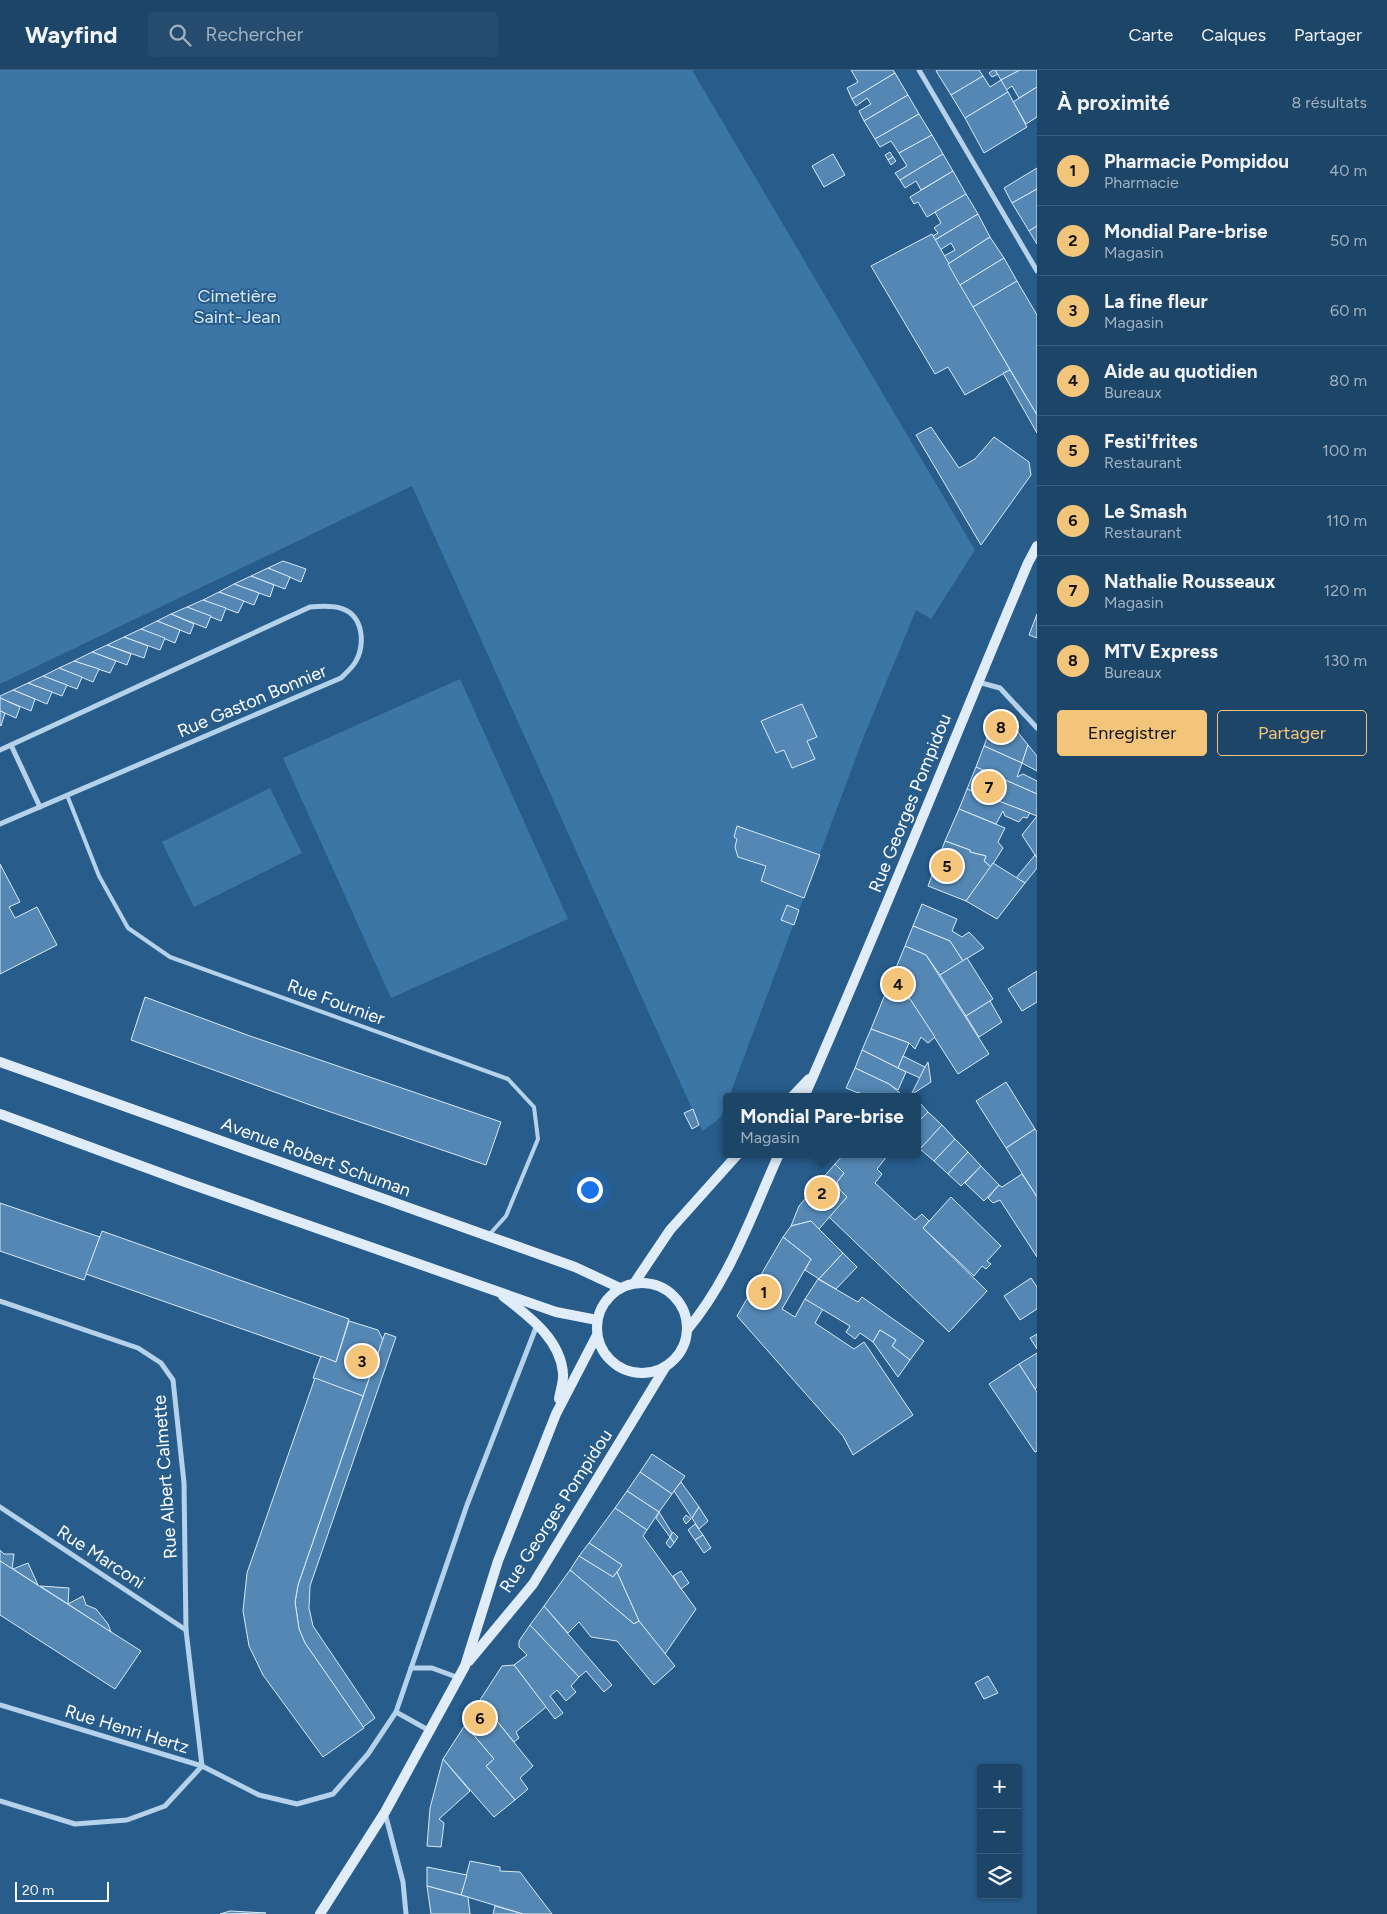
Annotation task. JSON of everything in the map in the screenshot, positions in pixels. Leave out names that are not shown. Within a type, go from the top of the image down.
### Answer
[{"type":"main road","name":"Rue Georges Pompidou","points":[[806,1093],[864,961],[978,682],[1037,546]]},
{"type":"main road","name":"Avenue Robert Schuman","points":[[0,1062],[575,1266],[620,1288]]},
{"type":"main road","name":"Rue Georges Pompidou","points":[[796,1093],[814,1073]]},
{"type":"main road","points":[[0,1114],[194,1186],[556,1312],[597,1320]]},
{"type":"main road","points":[[635,1282],[670,1230],[734,1158]]},
{"type":"main road","points":[[688,1330],[686,1316],[681,1304],[673,1294],[649,1283],[635,1282],[620,1288],[610,1296],[602,1307],[597,1320],[597,1335],[601,1347],[608,1358],[618,1366],[629,1371],[642,1373],[666,1366],[677,1357],[684,1344],[688,1330],[729,1268],[777,1158]]},
{"type":"main road","points":[[496,1291],[538,1323],[560,1355],[564,1374],[556,1414]]},
{"type":"main road","name":"Rue Georges Pompidou","points":[[320,1914],[385,1812],[465,1666],[498,1561],[556,1414],[597,1335]]},
{"type":"main road","name":"Rue Georges Pompidou","points":[[465,1666],[533,1584],[666,1366]]},
{"type":"street","points":[[919,70],[1037,271]]},
{"type":"street","name":"Rue Gaston Bonnier","points":[[0,750],[310,607],[330,605],[350,612],[360,625],[362,644],[356,662],[341,678],[0,824]]},
{"type":"street","points":[[978,682],[1000,688],[1037,728]]},
{"type":"street","points":[[11,745],[40,807]]},
{"type":"street","name":"Rue Albert Calmette","points":[[0,1301],[138,1348],[161,1362],[173,1380],[184,1483],[186,1630],[202,1766]]},
{"type":"street","points":[[202,1766],[259,1795],[297,1804],[333,1794],[368,1754],[396,1712],[467,1505],[538,1323]]},
{"type":"street","name":"Rue Marconi","points":[[0,1507],[186,1630]]},
{"type":"street","points":[[411,1668],[432,1668],[459,1678]]},
{"type":"street","name":"Rue Henri Hertz","points":[[0,1705],[202,1766],[165,1806],[127,1820],[75,1824],[0,1801]]},
{"type":"street","points":[[396,1712],[430,1731]]},
{"type":"street","points":[[385,1812],[403,1882],[406,1914]]},
{"type":"lane","name":"Rue Fournier","points":[[67,795],[100,876],[128,928],[170,957],[508,1079],[534,1107],[538,1139],[506,1216],[488,1236]]},
{"type":"green space","name":"Cimetière Saint-Jean","points":[[0,70],[692,70],[975,550],[931,619],[916,610],[864,736],[730,1093],[723,1093],[723,1113],[716,1121],[702,1131],[412,486],[0,684]]},
{"type":"green space","points":[[460,679],[568,919],[391,998],[283,758]]},
{"type":"green space","points":[[270,788],[302,853],[194,907],[162,842]]},
{"type":"building","points":[[851,70],[893,70],[895,73],[852,99],[847,88],[858,82]]},
{"type":"building","points":[[979,70],[983,76],[951,95],[936,71]]},
{"type":"building","points":[[993,70],[998,74],[992,77],[989,73]]},
{"type":"building","points":[[995,70],[1020,70],[1001,80]]},
{"type":"building","points":[[1020,70],[1037,70],[1037,87],[1019,98],[1012,86],[1006,90],[1001,80]]},
{"type":"building","points":[[895,73],[908,95],[864,121],[859,111],[871,104],[867,98],[856,106],[852,99]]},
{"type":"building","points":[[983,76],[990,87],[1001,80],[1008,92],[965,118],[951,95]]},
{"type":"building","points":[[1037,87],[1037,117],[1026,124],[1013,102]]},
{"type":"building","points":[[1008,92],[1027,127],[984,153],[965,118]]},
{"type":"building","points":[[908,95],[919,114],[875,139],[864,121]]},
{"type":"building","points":[[919,114],[932,135],[899,153],[891,141],[880,147],[875,139]]},
{"type":"building","points":[[932,135],[943,154],[900,180],[895,173],[907,166],[899,153]]},
{"type":"building","points":[[890,152],[893,157],[888,160],[885,155]]},
{"type":"building","points":[[833,154],[845,175],[824,187],[812,166]]},
{"type":"building","points":[[943,154],[953,171],[921,190],[916,181],[905,188],[900,180]]},
{"type":"building","points":[[893,157],[896,161],[891,165],[888,160]]},
{"type":"building","points":[[1037,168],[1037,189],[1012,203],[1004,188]]},
{"type":"building","points":[[953,171],[966,194],[927,217],[918,202],[914,204],[910,197]]},
{"type":"building","points":[[1037,189],[1037,226],[1029,231],[1012,203]]},
{"type":"building","points":[[966,194],[978,214],[935,240],[933,236],[938,233],[934,228],[941,223],[935,212]]},
{"type":"building","points":[[978,214],[990,237],[948,264],[944,256],[955,250],[951,243],[940,250],[935,240]]},
{"type":"building","points":[[1037,226],[1037,244],[1029,231]]},
{"type":"building","points":[[932,234],[1010,370],[965,395],[948,367],[935,374],[871,266]]},
{"type":"building","points":[[990,237],[1004,258],[960,285],[948,264]]},
{"type":"building","points":[[1004,258],[1017,281],[973,307],[960,285]]},
{"type":"building","points":[[1017,281],[1037,315],[1037,415],[973,307]]},
{"type":"building","points":[[1010,370],[1037,415],[1037,433],[1003,373]]},
{"type":"building","points":[[931,427],[959,468],[975,459],[994,437],[1029,462],[1031,475],[981,545],[916,435]]},
{"type":"building","points":[[283,561],[306,569],[301,582],[268,568]]},
{"type":"building","points":[[268,568],[290,577],[285,589],[251,576]]},
{"type":"building","points":[[251,576],[274,585],[270,597],[234,584]]},
{"type":"building","points":[[234,584],[259,593],[254,605],[219,592]]},
{"type":"building","points":[[219,592],[244,601],[238,613],[203,600]]},
{"type":"building","points":[[203,600],[226,608],[221,621],[187,607]]},
{"type":"building","points":[[187,607],[211,616],[206,628],[171,614]]},
{"type":"building","points":[[171,614],[194,624],[190,634],[157,621]]},
{"type":"building","points":[[1037,614],[1037,638],[1029,635]]},
{"type":"building","points":[[157,621],[180,630],[175,643],[141,629]]},
{"type":"building","points":[[141,629],[165,638],[160,650],[124,637]]},
{"type":"building","points":[[124,637],[148,646],[144,658],[107,645]]},
{"type":"building","points":[[107,645],[131,654],[127,665],[92,652]]},
{"type":"building","points":[[92,652],[116,661],[110,673],[74,661]]},
{"type":"building","points":[[74,661],[99,669],[93,682],[59,668]]},
{"type":"building","points":[[59,668],[82,677],[77,689],[43,676]]},
{"type":"building","points":[[43,676],[67,685],[62,696],[28,683]]},
{"type":"building","points":[[28,683],[52,692],[47,704],[13,690]]},
{"type":"building","points":[[13,690],[35,699],[31,711],[0,698],[0,696]]},
{"type":"building","points":[[0,698],[20,707],[16,718],[0,711]]},
{"type":"building","points":[[802,704],[817,737],[807,741],[815,759],[792,768],[784,750],[776,753],[761,721]]},
{"type":"building","points":[[0,711],[5,713],[1,726],[0,725]]},
{"type":"building","points":[[995,716],[1005,716],[1028,745],[1022,763],[984,746]]},
{"type":"building","points":[[1028,745],[1037,756],[1037,771],[1022,763]]},
{"type":"building","points":[[984,746],[1022,763],[1017,777],[1023,774],[1037,781],[1037,794],[976,767]]},
{"type":"building","points":[[976,767],[1037,794],[1037,816],[967,789]]},
{"type":"building","points":[[967,789],[1030,813],[1027,818],[1023,817],[1019,822],[1005,816],[1003,811],[996,824],[959,809]]},
{"type":"building","points":[[959,809],[1005,828],[998,842],[1003,848],[991,867],[984,861],[986,856],[970,852],[970,850],[945,841]]},
{"type":"building","points":[[1037,816],[1037,858],[1022,835]]},
{"type":"building","points":[[737,826],[820,855],[804,898],[761,881],[766,866],[738,857],[735,847],[737,839],[734,837]]},
{"type":"building","points":[[945,841],[970,850],[970,852],[986,856],[984,861],[991,867],[966,901],[928,886]]},
{"type":"building","points":[[1035,855],[1037,858],[1037,868],[1025,883],[1016,878]]},
{"type":"building","points":[[993,863],[1025,883],[997,919],[966,901]]},
{"type":"building","points":[[0,864],[20,902],[9,907],[15,918],[37,907],[57,945],[0,974]]},
{"type":"building","points":[[922,904],[957,919],[952,931],[962,937],[969,932],[984,948],[963,961],[950,941],[913,926]]},
{"type":"building","points":[[787,905],[799,910],[794,925],[781,920]]},
{"type":"building","points":[[913,926],[950,941],[963,961],[940,975],[926,955],[905,946]]},
{"type":"building","points":[[905,946],[926,955],[989,1054],[958,1074],[910,999],[886,992]]},
{"type":"building","points":[[967,958],[993,999],[966,1016],[940,975]]},
{"type":"building","points":[[1037,971],[1037,1002],[1022,1011],[1008,989]]},
{"type":"building","points":[[886,992],[910,999],[935,1037],[928,1043],[921,1037],[915,1049],[909,1043],[871,1029]]},
{"type":"building","points":[[145,997],[250,1036],[501,1122],[486,1165],[313,1106],[131,1040]]},
{"type":"building","points":[[990,1001],[1002,1022],[979,1037],[966,1016]]},
{"type":"building","points":[[871,1029],[909,1043],[898,1068],[862,1050]]},
{"type":"building","points":[[862,1050],[906,1072],[898,1090],[855,1068]]},
{"type":"building","points":[[903,1056],[925,1067],[920,1078],[898,1068]]},
{"type":"building","points":[[928,1062],[931,1082],[912,1093]]},
{"type":"building","points":[[855,1068],[889,1084],[900,1093],[858,1093],[846,1088]]},
{"type":"building","points":[[1006,1082],[1035,1129],[1006,1148],[976,1101]]},
{"type":"building","points":[[921,1104],[928,1112],[921,1119]]},
{"type":"building","points":[[693,1109],[699,1125],[692,1129],[684,1113]]},
{"type":"building","points":[[928,1112],[942,1125],[921,1148],[921,1119]]},
{"type":"building","points":[[942,1125],[955,1139],[934,1161],[921,1148]]},
{"type":"building","points":[[1035,1129],[1037,1132],[1037,1197],[1006,1148]]},
{"type":"building","points":[[955,1139],[968,1152],[948,1174],[934,1161]]},
{"type":"building","points":[[968,1152],[981,1166],[961,1186],[948,1174]]},
{"type":"building","points":[[840,1158],[886,1158],[877,1169],[882,1174],[875,1183],[915,1220],[922,1214],[929,1221],[923,1228],[987,1291],[949,1332],[829,1217],[847,1197],[840,1190],[837,1182],[844,1173],[835,1164]]},
{"type":"building","points":[[835,1164],[844,1173],[837,1182],[840,1190],[847,1197],[819,1229],[811,1221],[791,1226],[799,1206]]},
{"type":"building","points":[[981,1166],[999,1185],[984,1201],[965,1183]]},
{"type":"building","points":[[1022,1174],[1037,1197],[1037,1257],[1000,1200],[993,1203],[988,1198],[999,1185],[1002,1187]]},
{"type":"building","points":[[951,1197],[1001,1246],[987,1261],[991,1264],[986,1269],[982,1266],[974,1276],[923,1228]]},
{"type":"building","points":[[0,1203],[100,1237],[84,1280],[0,1251]]},
{"type":"building","points":[[811,1221],[843,1253],[819,1279],[805,1270],[811,1259],[783,1237],[791,1226]]},
{"type":"building","points":[[102,1231],[349,1319],[336,1362],[86,1274]]},
{"type":"building","points":[[783,1237],[811,1259],[782,1309],[795,1317],[805,1299],[823,1309],[815,1323],[854,1349],[864,1342],[913,1415],[853,1455],[843,1436],[737,1316]]},
{"type":"building","points":[[843,1253],[857,1267],[836,1289],[819,1279]]},
{"type":"building","points":[[1031,1278],[1037,1287],[1037,1309],[1020,1320],[1004,1296]]},
{"type":"building","points":[[818,1279],[858,1302],[862,1297],[924,1341],[910,1360],[892,1346],[896,1340],[880,1330],[873,1342],[860,1333],[855,1339],[846,1332],[850,1326],[805,1299]]},
{"type":"building","points":[[349,1321],[378,1330],[383,1340],[363,1396],[313,1378],[321,1356],[336,1362]]},
{"type":"building","points":[[880,1330],[896,1340],[892,1346],[910,1360],[898,1377],[873,1342]]},
{"type":"building","points":[[385,1333],[396,1337],[310,1586],[309,1608],[313,1626],[375,1718],[363,1727],[305,1643],[299,1629],[295,1602],[298,1585]]},
{"type":"building","points":[[1037,1334],[1037,1349],[1030,1338]]},
{"type":"building","points":[[1037,1353],[1037,1387],[1035,1389],[1019,1364]]},
{"type":"building","points":[[1019,1364],[1037,1392],[1037,1451],[1035,1452],[989,1384]]},
{"type":"building","points":[[315,1378],[363,1396],[298,1585],[295,1602],[299,1629],[305,1643],[364,1728],[323,1757],[263,1675],[249,1646],[243,1611],[247,1573]]},
{"type":"building","points":[[652,1454],[685,1476],[672,1494],[640,1472]]},
{"type":"building","points":[[640,1472],[672,1494],[659,1512],[627,1491]]},
{"type":"building","points":[[681,1482],[699,1507],[692,1518],[674,1491]]},
{"type":"building","points":[[627,1491],[659,1512],[647,1530],[615,1508]]},
{"type":"building","points":[[699,1507],[708,1521],[699,1529],[692,1518]]},
{"type":"building","points":[[615,1508],[647,1530],[643,1536],[696,1609],[665,1654],[639,1621],[617,1572],[622,1565],[589,1543]]},
{"type":"building","points":[[659,1512],[672,1533],[670,1537],[656,1518]]},
{"type":"building","points":[[686,1515],[691,1519],[686,1524],[683,1519]]},
{"type":"building","points":[[695,1524],[703,1535],[695,1540],[688,1530]]},
{"type":"building","points":[[673,1532],[678,1537],[674,1543],[670,1537]]},
{"type":"building","points":[[703,1535],[711,1548],[704,1553],[695,1540]]},
{"type":"building","points":[[670,1537],[674,1543],[670,1548],[666,1543]]},
{"type":"building","points":[[589,1543],[622,1565],[613,1577],[579,1556]]},
{"type":"building","points":[[0,1550],[4,1554],[14,1554],[12,1569],[0,1561]]},
{"type":"building","points":[[579,1556],[613,1577],[617,1572],[639,1621],[634,1624],[570,1570]]},
{"type":"building","points":[[0,1561],[141,1651],[115,1689],[0,1615]]},
{"type":"building","points":[[28,1563],[38,1585],[13,1569]]},
{"type":"building","points":[[570,1570],[634,1624],[639,1621],[675,1666],[654,1685],[617,1641],[591,1637],[579,1622],[568,1633],[544,1606]]},
{"type":"building","points":[[681,1571],[689,1583],[681,1589],[673,1576]]},
{"type":"building","points":[[40,1586],[69,1588],[68,1604]]},
{"type":"building","points":[[83,1596],[86,1605],[96,1609],[108,1624],[111,1632],[68,1604]]},
{"type":"building","points":[[544,1606],[612,1685],[604,1692],[586,1671],[579,1677],[530,1625]]},
{"type":"building","points":[[530,1625],[579,1677],[571,1686],[576,1692],[566,1701],[557,1690],[550,1696],[563,1713],[555,1719],[514,1665],[527,1655],[519,1647],[519,1641]]},
{"type":"building","points":[[514,1665],[546,1707],[516,1732],[519,1738],[514,1742],[480,1700],[502,1666]]},
{"type":"building","points":[[988,1676],[998,1693],[984,1699],[975,1683]]},
{"type":"building","points":[[480,1700],[533,1766],[520,1778],[528,1789],[515,1800],[486,1766],[494,1759],[465,1725]]},
{"type":"building","points":[[465,1725],[494,1759],[486,1766],[515,1800],[494,1817],[443,1759]]},
{"type":"building","points":[[443,1759],[470,1791],[439,1819],[444,1823],[441,1847],[427,1846],[430,1808]]},
{"type":"building","points":[[470,1861],[500,1867],[500,1871],[520,1872],[552,1914],[523,1914],[461,1895]]},
{"type":"building","points":[[427,1867],[467,1875],[461,1895],[427,1886]]},
{"type":"building","points":[[427,1886],[468,1897],[470,1914],[431,1914]]},
{"type":"building","points":[[495,1906],[523,1914],[493,1914]]},
{"type":"building","points":[[230,1911],[266,1913],[220,1914]]},
{"type":"place","name":"MTV Express","points":[[1001,727]]},
{"type":"place","name":"Nathalie Rousseaux","points":[[989,787]]},
{"type":"place","name":"Festi'frites","points":[[947,866]]},
{"type":"place","name":"Aide au quotidien","points":[[898,984]]},
{"type":"place","name":"Mondial Pare-brise","points":[[822,1193]]},
{"type":"place","name":"Pharmacie Pompidou","points":[[764,1292]]},
{"type":"place","name":"La fine fleur","points":[[362,1361]]},
{"type":"place","name":"Le Smash","points":[[480,1718]]}]
